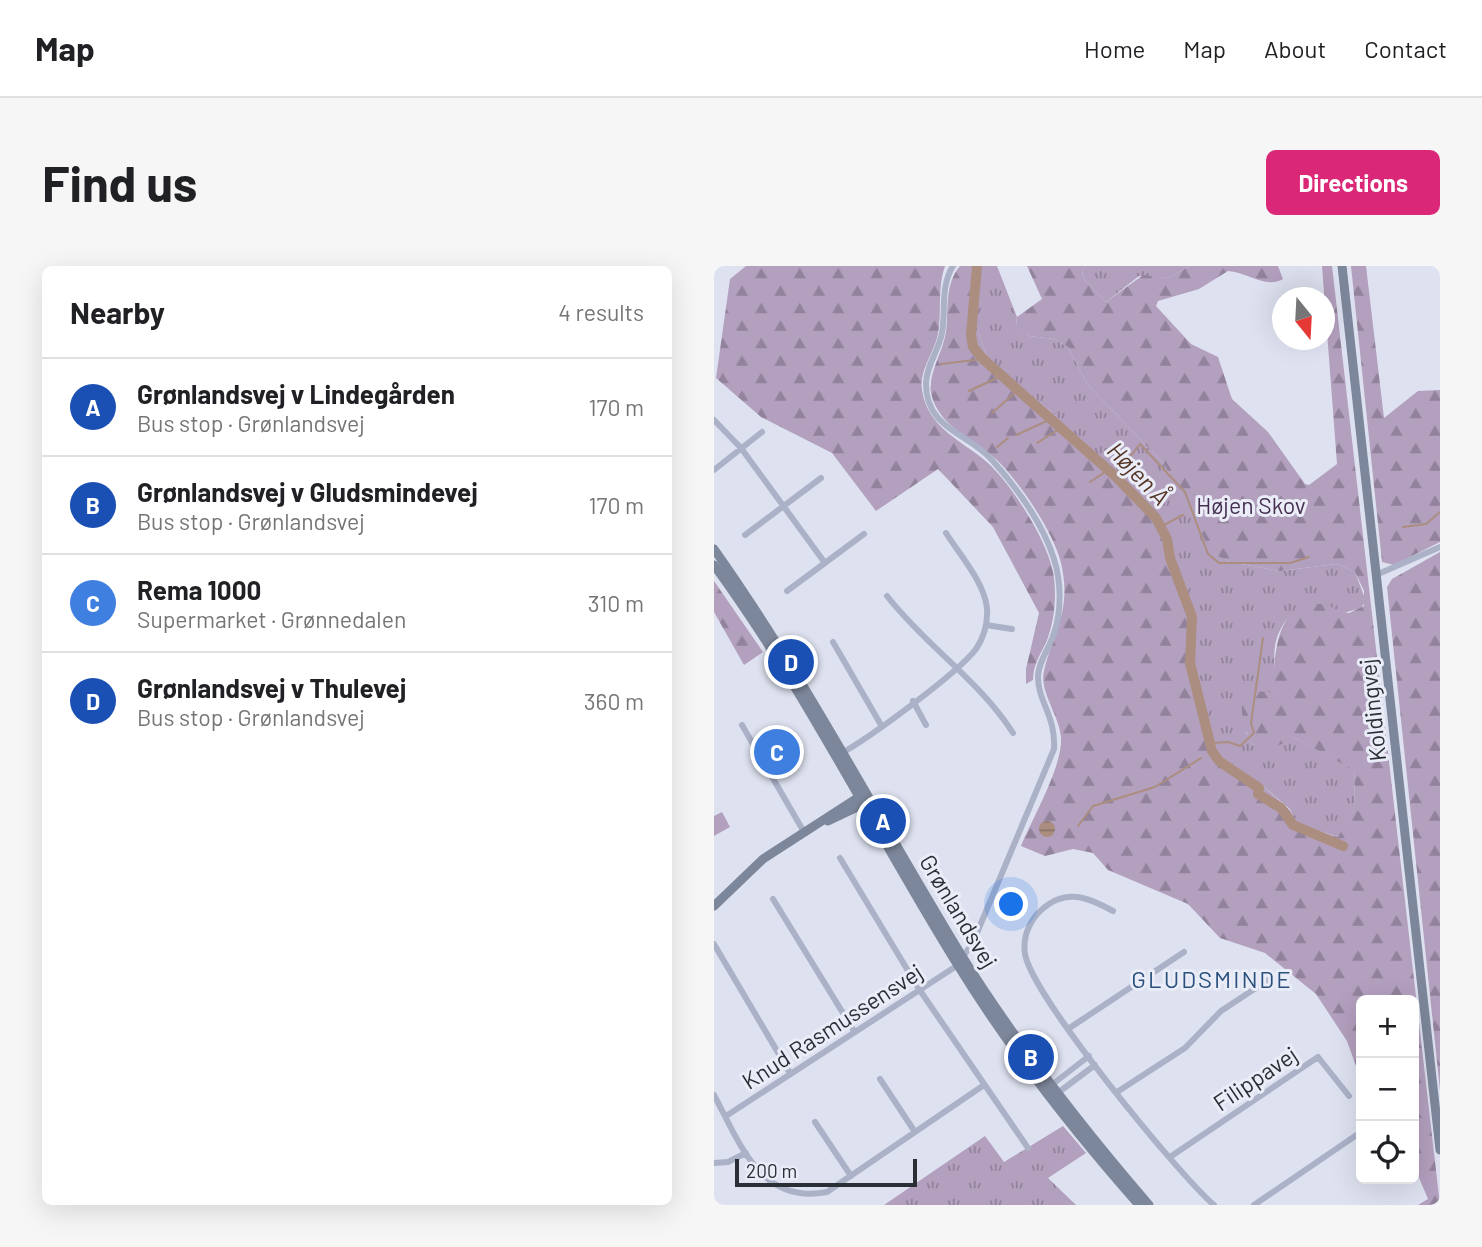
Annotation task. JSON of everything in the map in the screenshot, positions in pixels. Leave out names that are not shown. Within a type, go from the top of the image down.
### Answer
[{"type":"street","points":[[953,266],[944,292],[942,335],[925,381],[929,404],[943,426],[991,458],[1009,482],[1031,514],[1053,556],[1059,587],[1055,632],[1038,678],[1053,723],[1054,749],[974,940],[960,960]]},
{"type":"street","name":"Koldingvej","points":[[1342,266],[1440,1150]]},
{"type":"street","points":[[714,420],[721,424],[741,448],[825,563]]},
{"type":"street","points":[[714,470],[762,432]]},
{"type":"street","points":[[745,535],[821,478]]},
{"type":"street","points":[[840,754],[956,668],[975,650],[986,625],[982,592],[946,533]]},
{"type":"street","points":[[787,591],[864,534]]},
{"type":"street","points":[[1377,575],[1440,547]]},
{"type":"street","name":"Grønlandsvej","points":[[714,549],[785,654],[864,799],[960,960],[1051,1091],[1139,1205]]},
{"type":"street","name":"Grønlandsvej","points":[[714,565],[840,754]]},
{"type":"street","points":[[887,597],[917,633],[985,694],[1013,733]]},
{"type":"street","points":[[986,625],[1012,629]]},
{"type":"street","points":[[833,642],[881,725]]},
{"type":"street","points":[[913,701],[926,725]]},
{"type":"street","points":[[742,725],[806,831]]},
{"type":"street","points":[[714,906],[764,859],[806,831],[864,799]]},
{"type":"street","points":[[841,858],[919,989],[1028,1148]]},
{"type":"street","points":[[1114,911],[1089,898],[1073,896],[1045,906],[1028,927],[1025,941],[1028,965],[1038,986],[1095,1065],[1170,1157],[1214,1205]]},
{"type":"street","points":[[773,899],[854,1031]]},
{"type":"street","points":[[714,944],[790,1073]]},
{"type":"street","points":[[1068,1028],[1184,951]]},
{"type":"street","name":"Knud Rasmussensvej","points":[[726,1116],[960,960]]},
{"type":"street","points":[[1117,1092],[1185,1048],[1221,1012],[1268,980]]},
{"type":"street","points":[[1051,1091],[1089,1056]]},
{"type":"street","name":"Filippavej","points":[[1170,1157],[1318,1057],[1349,1096]]},
{"type":"street","points":[[1051,1091],[1095,1065]]},
{"type":"street","points":[[880,1079],[915,1132]]},
{"type":"street","points":[[714,1096],[764,1182],[786,1195],[813,1196],[827,1192],[984,1085]]},
{"type":"street","name":"Grønlandsvej","points":[[1051,1091],[1149,1205]]},
{"type":"street","points":[[815,1122],[851,1176]]},
{"type":"street","points":[[1254,1205],[1356,1135]]},
{"type":"street","points":[[714,1163],[729,1162],[746,1153]]},
{"type":"green space","points":[[746,266],[945,266],[941,283],[938,334],[923,375],[922,390],[931,415],[948,433],[997,473],[1027,514],[1044,545],[1053,572],[1054,606],[1050,632],[1036,664],[1033,680],[1026,684],[1026,669],[1039,613],[993,527],[938,469],[876,511],[832,453],[761,417],[716,378],[730,279]]},
{"type":"green space","points":[[960,266],[972,266],[971,311],[987,358],[1055,415],[1165,520],[1179,575],[1197,618],[1193,663],[1218,754],[1262,785],[1291,811],[1293,820],[1298,825],[1338,837],[1355,807],[1354,770],[1295,738],[1261,753],[1247,733],[1242,707],[1245,691],[1273,692],[1279,636],[1292,613],[1303,606],[1318,604],[1349,613],[1364,606],[1364,591],[1355,572],[1337,564],[1280,571],[1230,562],[1212,553],[1164,464],[1087,384],[1068,347],[1054,339],[1029,336],[1016,325],[1017,317],[1042,299],[1027,266],[1086,266],[1082,271],[1084,279],[1106,302],[1143,275],[1168,278],[1190,266],[1278,266],[1283,279],[1276,282],[1228,271],[1199,289],[1158,301],[1156,306],[1191,344],[1218,357],[1232,399],[1268,432],[1305,484],[1309,485],[1337,464],[1328,350],[1335,350],[1335,292],[1416,995],[1356,995],[1356,1066],[1347,1041],[1316,994],[1265,953],[1220,938],[1188,904],[1108,870],[1093,853],[1073,849],[1045,856],[1021,846],[1046,792],[1060,749],[1061,737],[1043,679],[1063,607],[1064,580],[1051,537],[1016,481],[988,452],[949,424],[935,405],[931,393],[932,378],[946,332],[949,289]]},
{"type":"green space","points":[[972,266],[997,266],[1017,317],[1016,324],[1029,336],[1054,339],[1068,347],[1087,384],[1164,464],[1213,553],[1230,562],[1280,571],[1337,564],[1355,572],[1366,601],[1361,608],[1343,613],[1332,608],[1311,606],[1302,608],[1286,620],[1276,641],[1271,696],[1246,732],[1254,746],[1295,738],[1354,769],[1355,807],[1339,837],[1298,825],[1293,820],[1291,810],[1262,785],[1218,754],[1193,663],[1197,618],[1179,575],[1055,415],[987,358],[971,311]]},
{"type":"green space","points":[[1086,266],[1190,266],[1168,278],[1139,276],[1106,302],[1084,279],[1082,271]]},
{"type":"green space","points":[[1322,266],[1332,266],[1334,287],[1324,287]]},
{"type":"green space","name":"Højen Skov","points":[[1351,266],[1366,266],[1384,418],[1418,391],[1440,390],[1440,542],[1394,565],[1382,562]]},
{"type":"green space","points":[[1440,552],[1440,1090],[1387,587],[1392,579]]},
{"type":"green space","points":[[714,581],[763,652],[744,665],[714,612]]},
{"type":"green space","points":[[722,812],[730,827],[714,836],[714,816]]},
{"type":"green space","points":[[1419,1022],[1440,1205],[1418,1205],[1428,1199],[1419,1178]]},
{"type":"green space","points":[[1063,1126],[1086,1153],[1048,1178],[1076,1205],[884,1205],[985,1136],[1004,1162]]},
{"type":"shaded area","points":[[1044,821],[1050,821],[1055,829],[1053,835],[1044,837],[1039,832],[1039,826]]},
{"type":"waterway","name":"Højen Å","points":[[977,266],[971,335],[973,347],[983,359],[1115,476],[1156,518],[1167,539],[1170,558],[1192,617],[1190,663],[1212,751],[1219,761],[1259,788],[1258,794],[1281,808],[1293,825],[1343,846]]},
{"type":"waterway","points":[[941,364],[983,359]]},
{"type":"waterway","points":[[969,391],[1001,376]]},
{"type":"waterway","points":[[992,413],[1018,390]]},
{"type":"waterway","points":[[1016,435],[1051,419]]},
{"type":"waterway","points":[[1037,443],[1061,428]]},
{"type":"waterway","points":[[997,447],[1008,438]]},
{"type":"waterway","points":[[1115,476],[1140,444],[1185,492],[1208,554],[1219,563],[1290,563],[1309,557]]},
{"type":"waterway","points":[[1090,482],[1108,470]]},
{"type":"waterway","points":[[1403,527],[1426,524],[1440,512]]},
{"type":"waterway","points":[[1160,527],[1183,515]]},
{"type":"waterway","points":[[1211,743],[1228,742],[1240,746],[1254,733],[1251,723],[1263,638]]},
{"type":"waterway","points":[[1078,826],[1093,806],[1155,787],[1201,758]]},
{"type":"place","name":"Grønlandsvej v Thulevej","points":[[791,662]]},
{"type":"place","name":"Rema 1000","points":[[777,752]]},
{"type":"place","name":"Grønlandsvej v Lindegården","points":[[883,821]]},
{"type":"place","name":"Grønlandsvej v Gludsmindevej","points":[[1031,1057]]},
{"type":"district","name":"GLUDSMINDE","points":[[1212,978]]}]
